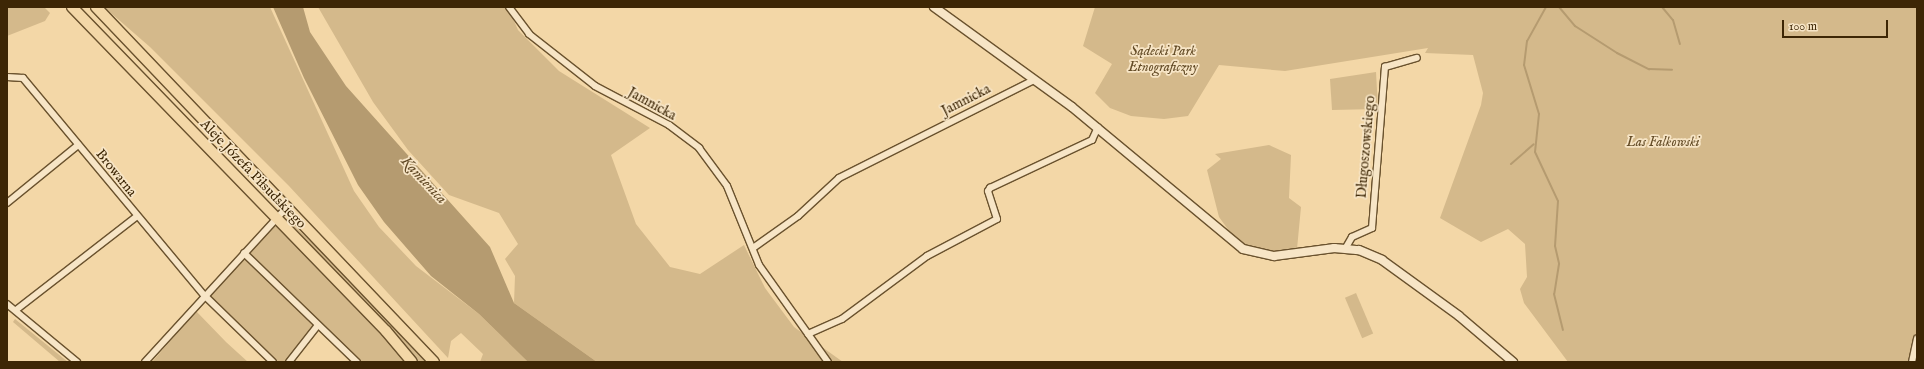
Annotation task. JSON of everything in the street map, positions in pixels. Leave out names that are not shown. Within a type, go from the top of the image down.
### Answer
[{"type":"main road","name":"Aleje Józefa Piłsudskiego","points":[[72,7],[277,218],[412,362]]},
{"type":"main road","name":"Aleje Józefa Piłsudskiego","points":[[94,7],[288,206],[434,362]]},
{"type":"main road","points":[[82,17],[94,7]]},
{"type":"street","name":"Jamnicka","points":[[509,7],[529,34],[595,86],[669,125],[699,148],[727,186],[759,265],[828,362]]},
{"type":"street","points":[[934,7],[1032,81],[1098,127],[1243,249],[1274,256],[1345,249],[1382,260],[1459,316],[1513,362]]},
{"type":"street","name":"Długoszowskiego","points":[[1345,249],[1352,237],[1372,228],[1385,67],[1417,58]]},
{"type":"street","name":"Browarna","points":[[7,77],[23,78],[136,217],[204,295],[273,362]]},
{"type":"street","name":"Jamnicka","points":[[753,248],[798,216],[840,178],[1032,81]]},
{"type":"street","points":[[808,334],[842,319],[927,256],[997,219],[988,191],[990,188],[1092,140],[1098,127]]},
{"type":"street","points":[[7,203],[78,145]]},
{"type":"street","points":[[145,362],[204,295],[288,206]]},
{"type":"street","points":[[16,310],[136,217]]},
{"type":"street","points":[[244,253],[357,362]]},
{"type":"street","points":[[7,304],[76,362]]},
{"type":"street","points":[[289,362],[318,325]]},
{"type":"street","points":[[1912,362],[1917,339]]},
{"type":"green space","points":[[7,7],[44,7],[50,13],[45,21],[7,36]]},
{"type":"green space","points":[[104,7],[270,7],[354,191],[379,227],[416,266],[479,314],[528,362],[480,362],[483,354],[461,333],[451,341],[448,358],[289,186],[150,47]]},
{"type":"green space","points":[[318,7],[508,7],[518,30],[559,71],[650,128],[611,155],[636,224],[670,267],[700,274],[744,245],[765,288],[794,327],[843,362],[597,362],[514,303],[515,276],[505,259],[518,244],[499,213],[449,195],[408,150],[373,102]]},
{"type":"green space","points":[[1095,7],[1917,7],[1917,362],[1568,362],[1524,303],[1520,289],[1527,277],[1525,244],[1508,229],[1481,242],[1440,218],[1481,105],[1483,93],[1473,55],[1425,53],[1428,48],[1285,71],[1219,65],[1188,116],[1164,119],[1131,116],[1110,108],[1095,93],[1112,64],[1083,46]]},
{"type":"green space","points":[[1376,72],[1378,109],[1332,110],[1330,79]]},
{"type":"green space","points":[[1269,145],[1291,155],[1289,198],[1301,207],[1297,249],[1279,252],[1251,248],[1235,239],[1219,217],[1207,170],[1221,159],[1215,154]]},
{"type":"green space","points":[[277,218],[412,362],[355,362],[318,325],[289,362],[273,362],[204,295]]},
{"type":"green space","points":[[286,218],[359,287],[427,362],[417,362]]},
{"type":"green space","points":[[1356,293],[1373,334],[1362,338],[1345,298]]},
{"type":"green space","points":[[196,311],[226,342],[248,362],[152,362]]},
{"type":"green space","points":[[15,319],[68,362],[60,362],[13,322]]},
{"type":"water","name":"Kamienica","points":[[273,7],[303,7],[310,32],[346,86],[490,247],[514,303],[597,362],[528,362],[479,314],[431,276],[384,222],[358,185],[304,78]]},
{"type":"waterway","points":[[1546,7],[1527,41],[1524,65],[1539,114],[1535,152],[1558,201],[1555,246],[1559,264],[1554,294],[1563,330]]},
{"type":"waterway","points":[[1559,7],[1575,26],[1617,53],[1649,69],[1672,70]]},
{"type":"waterway","points":[[1662,7],[1673,20],[1680,44]]},
{"type":"waterway","points":[[1511,164],[1534,144]]},
{"type":"park label","name":"Sądecki Park Etnograficzny","points":[[1163,60]]},
{"type":"park label","name":"Las Falkowski","points":[[1663,142]]}]
